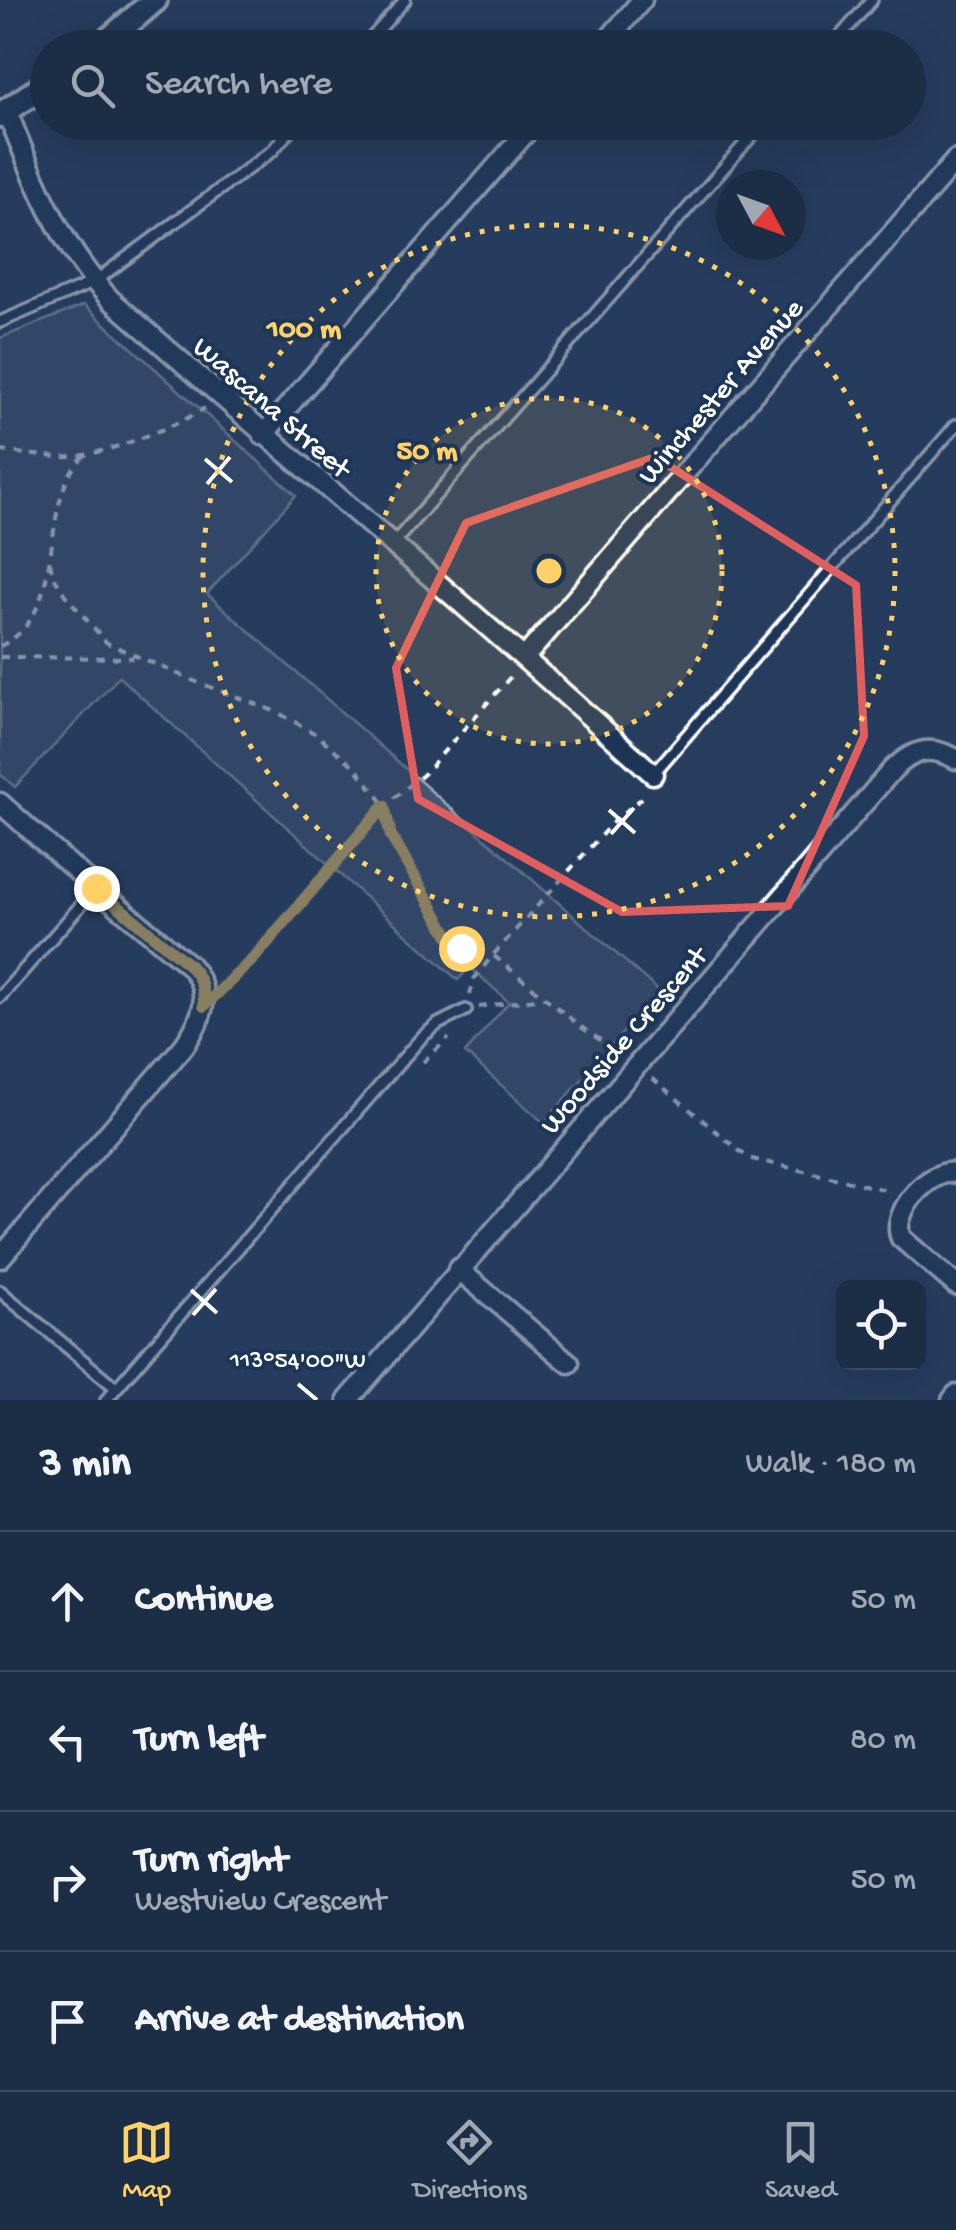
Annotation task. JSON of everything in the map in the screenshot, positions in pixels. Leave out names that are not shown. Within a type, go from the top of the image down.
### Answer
[{"type":"street","points":[[121,30],[155,0]]},
{"type":"street","points":[[616,30],[642,0]]},
{"type":"street","points":[[3,113],[30,95]]},
{"type":"street","name":"Wascana Street","points":[[3,113],[50,213],[71,252],[94,282],[392,546],[525,656],[652,783]]},
{"type":"street","points":[[263,434],[519,140]]},
{"type":"street","name":"Winchester Avenue","points":[[525,656],[956,160]]},
{"type":"street","name":"Woodside Crescent","points":[[348,1400],[893,769],[908,756],[926,749],[956,760]]},
{"type":"street","points":[[0,803],[189,965],[204,990],[202,1018],[184,1046],[0,1258]]},
{"type":"street","points":[[956,1173],[936,1174],[899,1215],[897,1229],[901,1238],[956,1285]]},
{"type":"street","points":[[458,1269],[569,1363]]},
{"type":"lane","points":[[379,30],[405,0]]},
{"type":"lane","points":[[846,30],[872,0]]},
{"type":"lane","points":[[0,322],[94,282],[251,168],[282,140]]},
{"type":"lane","points":[[392,546],[748,140]]},
{"type":"lane","points":[[652,783],[956,425]]},
{"type":"lane","points":[[0,997],[96,888]]},
{"type":"lane","points":[[106,1400],[422,1037],[466,1010]]},
{"type":"lane","points":[[0,1291],[116,1388]]},
{"type":"path","points":[[0,450],[59,457],[85,455],[186,420],[222,398]]},
{"type":"path","points":[[0,646],[20,635],[29,621],[50,562],[64,482],[74,464],[85,455]]},
{"type":"path","points":[[50,562],[57,582],[106,644],[297,722],[356,767],[384,806],[388,830],[448,934],[483,967]]},
{"type":"path","points":[[204,1006],[254,958],[384,806],[433,766],[480,709],[511,680],[525,656]]},
{"type":"path","points":[[0,657],[138,658]]},
{"type":"path","points":[[418,1066],[464,1023],[474,979],[483,967],[612,822],[652,783]]},
{"type":"path","points":[[494,956],[543,998],[636,1065],[748,1158],[914,1197]]},
{"type":"path","points":[[466,1010],[543,998]]},
{"type":"highlighted area","points":[[655,457],[856,585],[864,736],[788,906],[622,912],[418,799],[396,668],[466,523]]},
{"type":"shaded area","points":[[84,305],[296,495],[207,594],[659,991],[544,1123],[465,1053],[509,1002],[470,967],[458,980],[119,677],[15,787],[0,774],[0,338]]},
{"type":"route","points":[[96,888],[189,965],[199,976],[204,1006],[254,958],[384,806],[391,836],[448,934],[461,948]]}]
